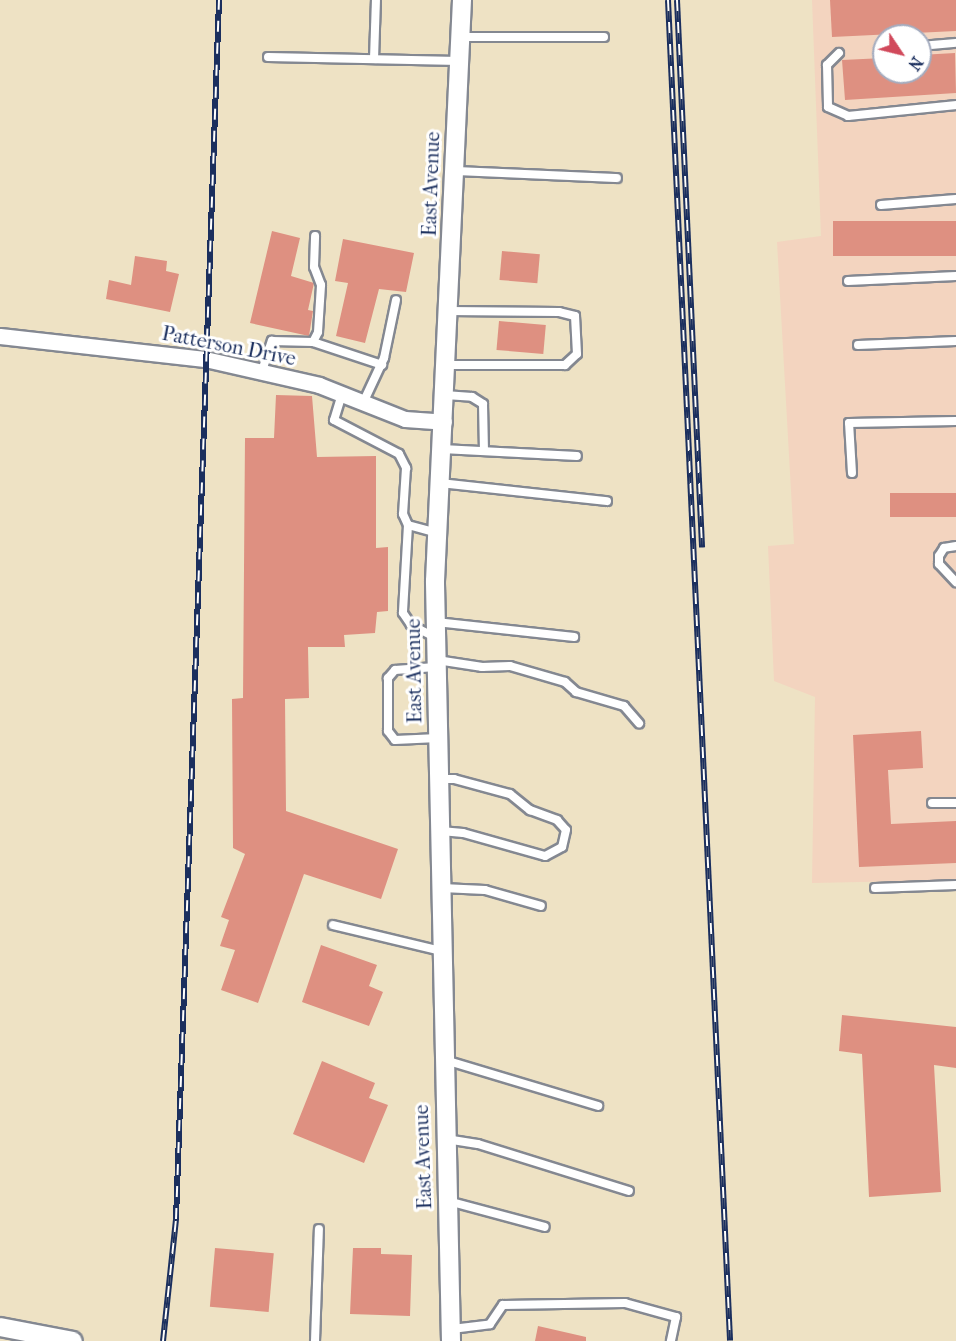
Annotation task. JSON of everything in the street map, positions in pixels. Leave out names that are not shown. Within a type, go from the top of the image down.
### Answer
[{"type":"street","name":"East Avenue","points":[[450,1335],[436,630],[440,483],[462,0]]},
{"type":"street","name":"Patterson Drive","points":[[0,336],[205,359],[262,370],[342,394],[405,419],[444,422]]},
{"type":"street","points":[[0,1327],[19,1336],[73,1341]]},
{"type":"lane","points":[[374,59],[376,0]]},
{"type":"lane","points":[[460,37],[604,37]]},
{"type":"lane","points":[[932,45],[956,43]]},
{"type":"lane","points":[[839,53],[827,65],[828,107],[848,116],[956,105]]},
{"type":"lane","points":[[268,57],[459,61]]},
{"type":"lane","points":[[454,171],[617,178]]},
{"type":"lane","points":[[881,205],[956,199]]},
{"type":"lane","points":[[313,342],[318,332],[321,285],[314,267],[315,236]]},
{"type":"lane","points":[[848,281],[956,276]]},
{"type":"lane","points":[[363,403],[382,365],[396,300]]},
{"type":"lane","points":[[446,365],[565,365],[577,354],[575,316],[559,312],[448,311]]},
{"type":"lane","points":[[262,370],[272,341],[313,342],[382,365]]},
{"type":"lane","points":[[858,345],[956,341]]},
{"type":"lane","points":[[342,394],[334,420],[399,454],[406,468],[403,514],[408,525],[403,613],[411,625],[436,630],[574,637]]},
{"type":"lane","points":[[445,395],[472,396],[483,404],[484,451]]},
{"type":"lane","points":[[852,473],[849,423],[956,421]]},
{"type":"lane","points":[[442,449],[577,456]]},
{"type":"lane","points":[[440,483],[607,501]]},
{"type":"lane","points":[[408,525],[438,533]]},
{"type":"lane","points":[[956,546],[944,548],[939,556],[939,564],[956,582]]},
{"type":"lane","points":[[438,738],[395,740],[388,731],[388,678],[395,670],[437,663],[482,667],[510,666],[564,682],[576,692],[624,706],[639,723]]},
{"type":"lane","points":[[439,779],[454,778],[510,794],[530,810],[557,820],[566,830],[562,847],[545,856],[463,833],[440,831]]},
{"type":"lane","points":[[932,803],[956,802]]},
{"type":"lane","points":[[875,888],[956,885]]},
{"type":"lane","points":[[440,888],[484,890],[541,906]]},
{"type":"lane","points":[[333,925],[441,951]]},
{"type":"lane","points":[[443,1059],[598,1106]]},
{"type":"lane","points":[[445,1139],[478,1144],[628,1191]]},
{"type":"lane","points":[[447,1201],[545,1227]]},
{"type":"lane","points":[[315,1341],[319,1229]]},
{"type":"lane","points":[[450,1335],[490,1324],[503,1305],[625,1303],[676,1317],[671,1341]]},
{"type":"shaded area","points":[[812,0],[956,0],[956,880],[812,883],[815,697],[774,681],[768,546],[794,544],[777,242],[821,236]]},
{"type":"building","points":[[830,0],[956,0],[956,31],[932,32],[932,24],[872,24],[872,35],[832,37]]},
{"type":"building","points":[[955,53],[956,93],[845,100],[842,60],[872,59],[872,84],[932,84],[932,54]]},
{"type":"building","points":[[833,221],[956,221],[956,256],[833,256]]},
{"type":"building","points":[[272,231],[300,238],[291,276],[314,283],[308,310],[313,311],[309,336],[250,323]]},
{"type":"building","points":[[343,239],[414,253],[406,292],[379,289],[365,343],[336,336],[348,283],[335,281]]},
{"type":"building","points":[[502,251],[540,254],[537,283],[499,280]]},
{"type":"building","points":[[135,256],[167,261],[166,271],[179,274],[170,312],[106,299],[109,280],[131,285]]},
{"type":"building","points":[[499,321],[546,325],[543,354],[496,350]]},
{"type":"building","points":[[276,395],[312,396],[317,457],[376,456],[376,548],[388,547],[388,611],[377,612],[375,633],[344,635],[345,647],[308,647],[309,698],[285,699],[286,811],[398,849],[381,899],[304,874],[258,1003],[221,990],[235,950],[220,946],[229,920],[221,917],[245,854],[233,848],[232,699],[243,698],[245,438],[274,438]]},
{"type":"building","points":[[890,493],[956,493],[956,517],[890,517]]},
{"type":"building","points":[[921,731],[923,768],[888,770],[891,824],[956,821],[956,863],[859,867],[853,735]]},
{"type":"building","points":[[321,945],[377,965],[369,986],[383,992],[369,1026],[302,1002]]},
{"type":"building","points":[[842,1015],[956,1027],[956,1068],[934,1065],[941,1192],[869,1197],[862,1054],[839,1051]]},
{"type":"building","points":[[322,1061],[375,1083],[369,1098],[388,1105],[364,1163],[293,1134]]},
{"type":"building","points":[[215,1248],[274,1253],[269,1312],[210,1307]]},
{"type":"building","points":[[353,1248],[381,1248],[381,1254],[412,1255],[410,1316],[350,1314]]},
{"type":"building","points":[[538,1326],[586,1337],[586,1341],[535,1341]]},
{"type":"railway","points":[[163,1341],[176,1219],[219,0]]},
{"type":"railway","points":[[668,0],[730,1341]]},
{"type":"railway","points":[[677,0],[702,547]]}]
